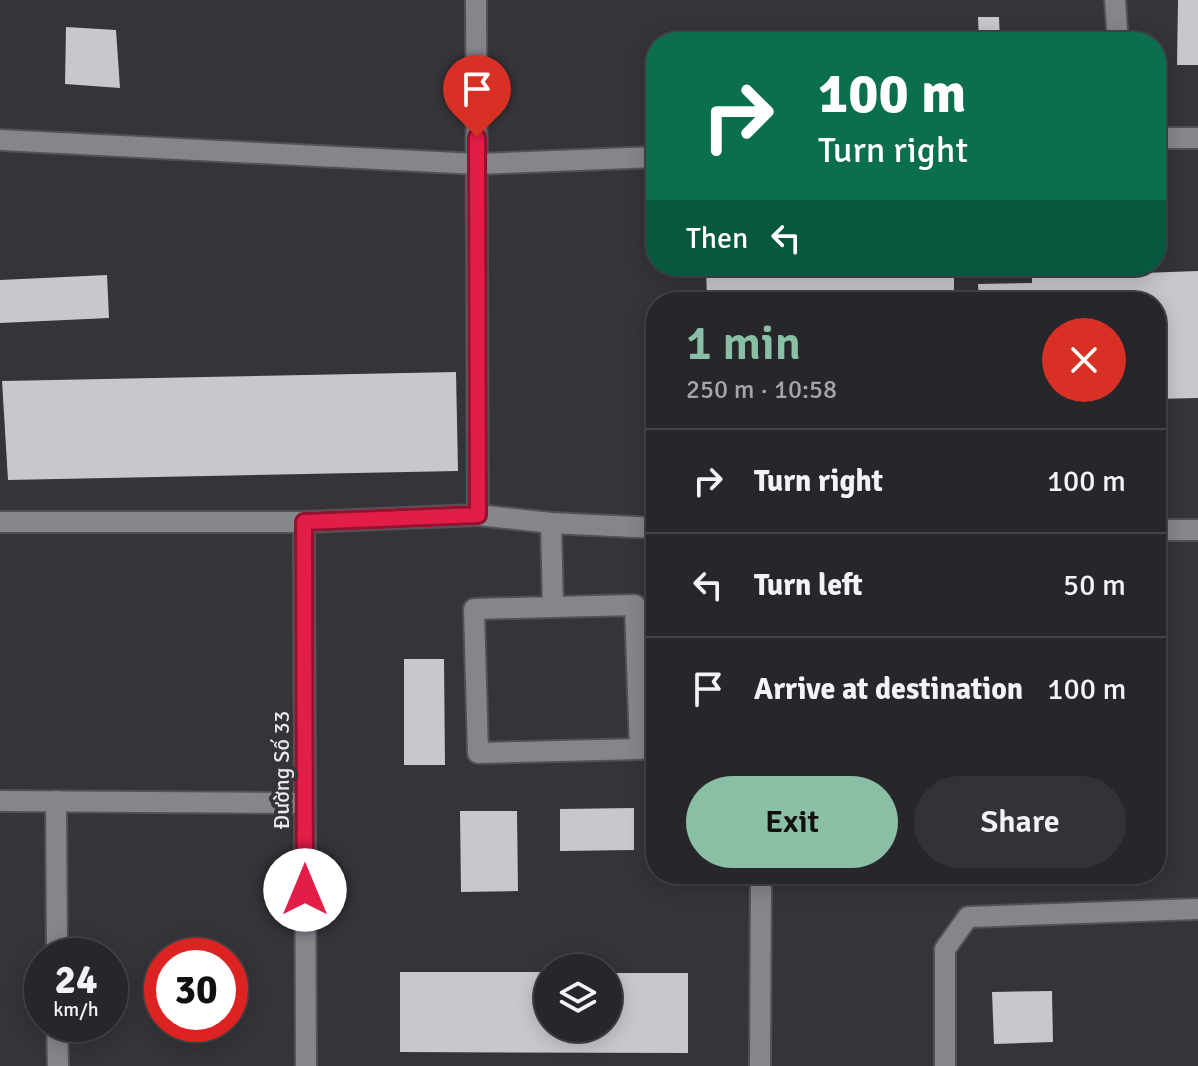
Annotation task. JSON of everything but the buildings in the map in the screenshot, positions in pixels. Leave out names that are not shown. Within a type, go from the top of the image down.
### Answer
[{"type":"street","points":[[476,0],[478,515]]},
{"type":"street","points":[[1115,0],[1117,32]]},
{"type":"street","points":[[1166,138],[1198,138]]},
{"type":"street","points":[[0,140],[477,164],[646,157]]},
{"type":"street","points":[[0,522],[304,522],[478,515],[551,523],[646,528]]},
{"type":"street","name":"Đường Số 33","points":[[304,522],[306,1066]]},
{"type":"street","points":[[551,523],[553,607]]},
{"type":"street","points":[[1166,530],[1198,530]]},
{"type":"street","points":[[635,605],[640,749],[478,753],[474,609],[553,607],[635,605]]},
{"type":"street","points":[[0,801],[305,803]]},
{"type":"street","points":[[56,801],[57,938]]},
{"type":"street","points":[[760,1066],[761,884]]},
{"type":"street","points":[[945,1066],[945,949],[968,917],[1198,909]]},
{"type":"street","points":[[57,1042],[58,1066]]},
{"type":"route","points":[[305,890],[304,522],[478,515],[477,137]]}]
